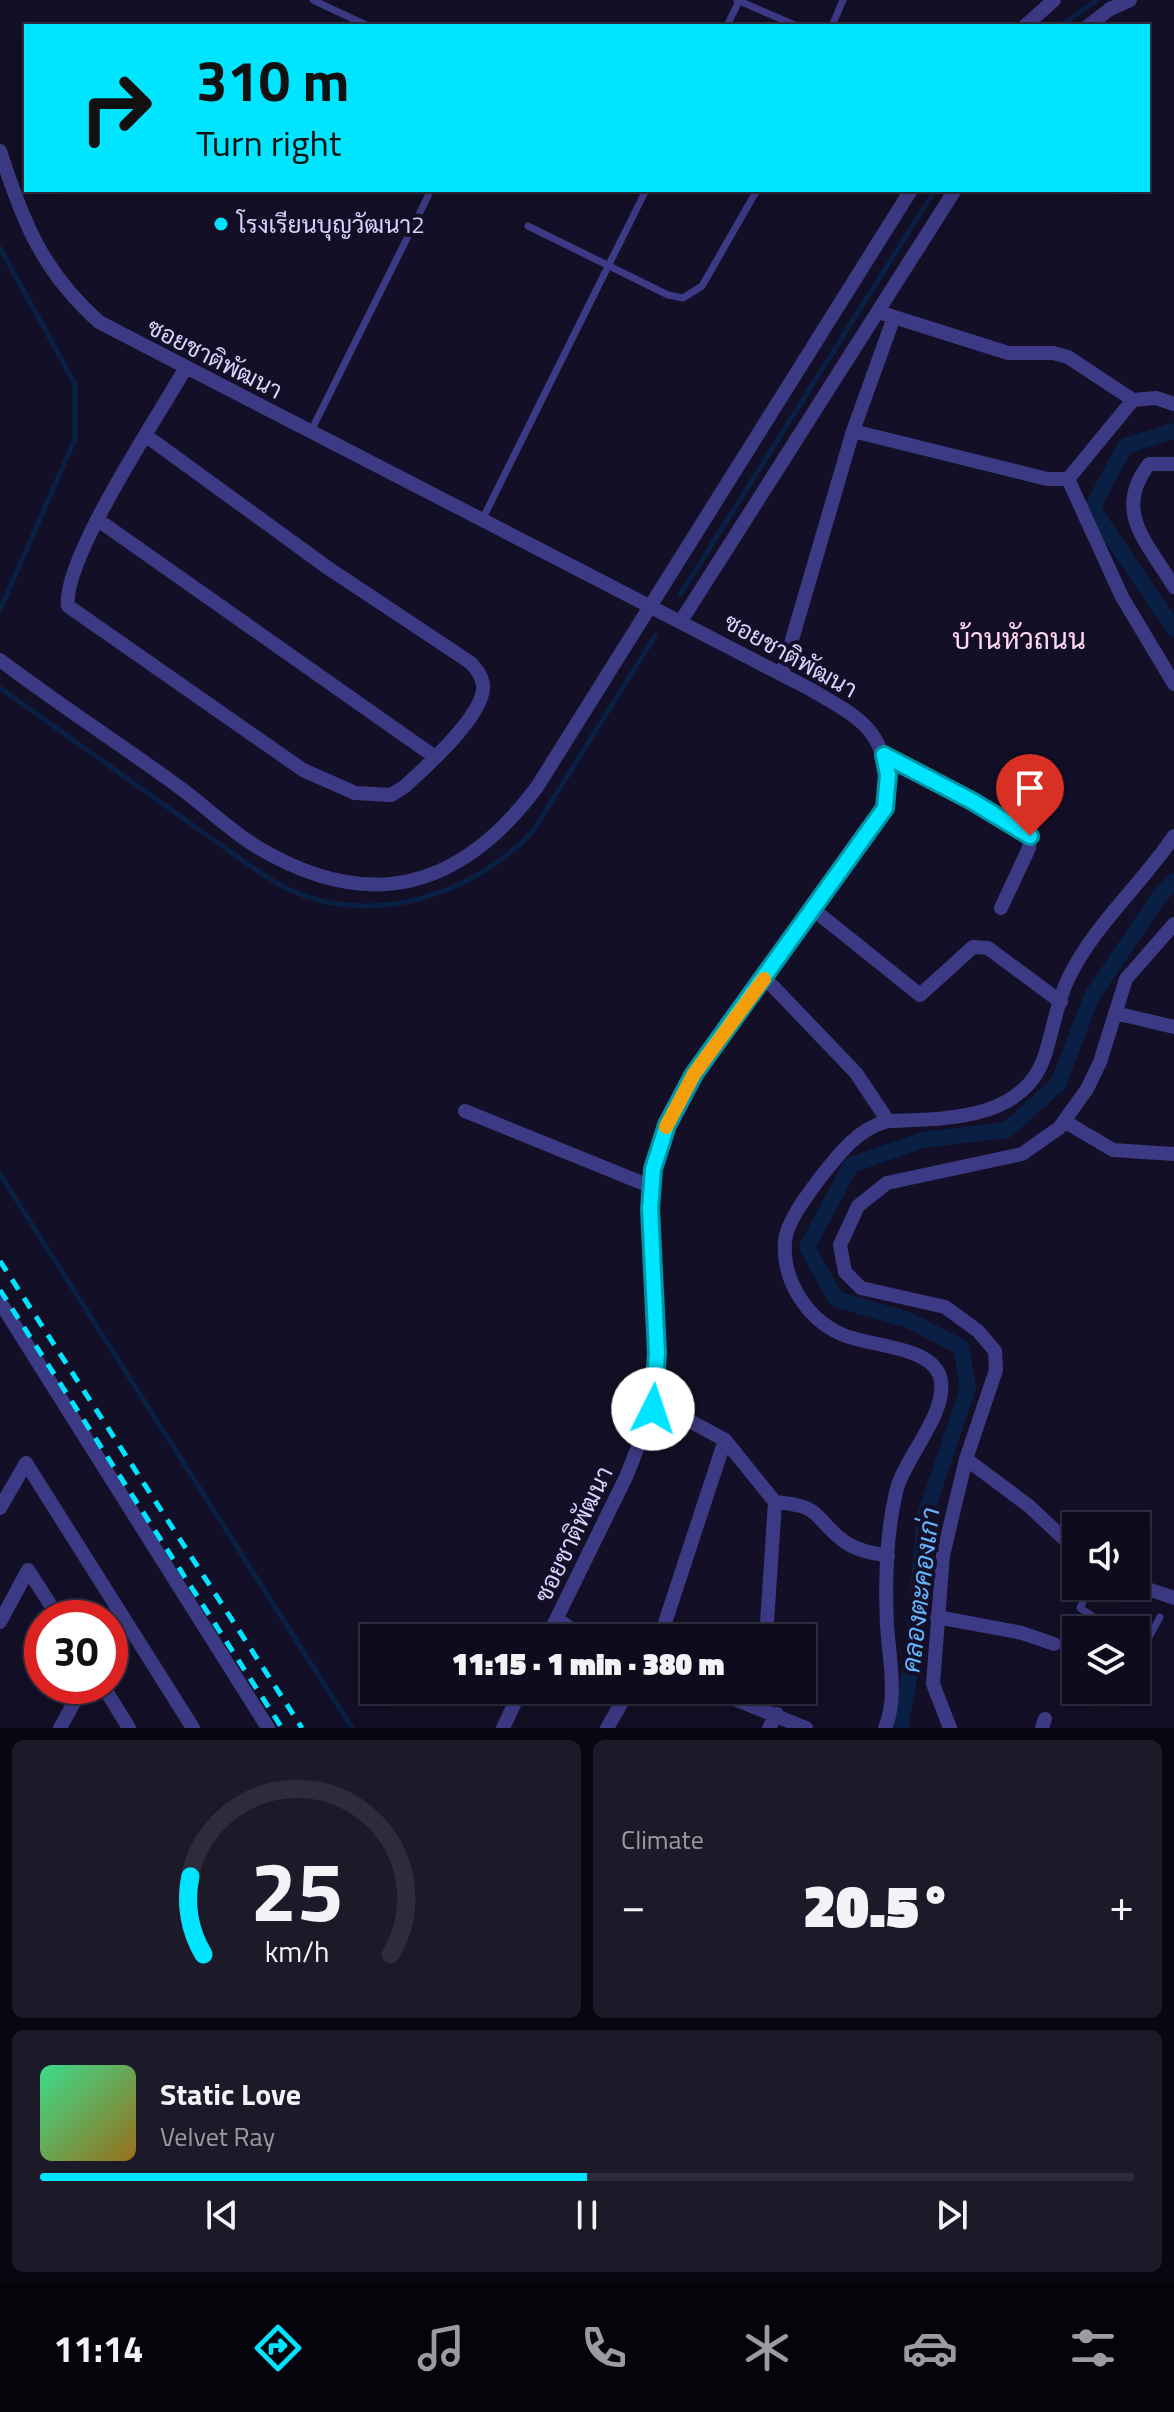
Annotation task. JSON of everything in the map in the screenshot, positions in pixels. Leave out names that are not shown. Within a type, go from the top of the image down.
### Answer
[{"type":"street","points":[[1027,24],[1054,0]]},
{"type":"street","points":[[1091,24],[1110,9],[1130,0]]},
{"type":"street","name":"ซอยชาติพัฒนา","points":[[0,151],[15,197],[40,251],[67,294],[99,322],[782,674],[858,717],[884,755],[888,775],[885,808],[694,1074],[667,1125],[653,1169],[652,1187],[657,1353],[653,1409],[626,1477],[554,1624]]},
{"type":"street","points":[[0,660],[180,788],[254,845],[307,874],[328,881],[396,885],[470,855],[516,816],[537,787],[910,192]]},
{"type":"street","points":[[681,621],[954,192]]},
{"type":"street","points":[[879,312],[1008,353],[1053,353],[1068,357],[1133,400],[1156,398],[1174,404]]},
{"type":"street","points":[[782,674],[853,431],[894,317]]},
{"type":"street","points":[[145,435],[328,568],[471,663],[480,673],[482,695],[474,712],[404,787],[391,795],[343,790],[303,770],[72,612],[67,600],[98,520],[145,435],[186,367]]},
{"type":"street","points":[[1068,479],[1133,400]]},
{"type":"street","points":[[853,431],[1047,479],[1068,479]]},
{"type":"street","points":[[1174,464],[1149,464],[1136,481],[1130,505],[1134,521],[1174,587]]},
{"type":"street","points":[[1068,479],[1122,597],[1174,684]]},
{"type":"street","points":[[98,520],[435,757]]},
{"type":"street","points":[[884,755],[972,801],[1030,836],[1029,848],[1001,908]]},
{"type":"street","points":[[885,1728],[891,1694],[888,1556],[896,1492],[937,1407],[941,1381],[935,1366],[920,1355],[840,1334],[811,1314],[789,1280],[785,1239],[811,1190],[840,1151],[872,1125],[888,1121],[947,1119],[993,1110],[1031,1083],[1044,1058],[1068,978],[1174,836]]},
{"type":"street","points":[[814,910],[920,995],[973,947],[988,948],[1061,1002]]},
{"type":"street","points":[[950,1728],[933,1684],[943,1555],[966,1459],[996,1370],[995,1351],[978,1331],[945,1307],[861,1288],[845,1272],[840,1245],[858,1206],[887,1183],[1022,1154],[1064,1121],[1087,1089],[1100,1062],[1126,979],[1174,924]]},
{"type":"street","points":[[765,978],[856,1073],[888,1121]]},
{"type":"street","points":[[1115,1013],[1174,1027]]},
{"type":"street","points":[[465,1111],[652,1187]]},
{"type":"street","points":[[1064,1121],[1113,1150],[1174,1154]]},
{"type":"street","points":[[0,1302],[268,1728]]},
{"type":"street","points":[[653,1409],[688,1420],[725,1440],[775,1502],[810,1508],[855,1548],[888,1556]]},
{"type":"street","points":[[665,1624],[725,1440]]},
{"type":"street","points":[[966,1459],[1029,1506],[1062,1537]]},
{"type":"street","points":[[0,1508],[26,1463],[193,1728]]},
{"type":"street","points":[[767,1624],[775,1502]]},
{"type":"street","points":[[0,1622],[28,1570],[47,1600]]},
{"type":"street","points":[[1150,1590],[1174,1598]]},
{"type":"street","points":[[937,1617],[1022,1633],[1054,1644]]},
{"type":"street","points":[[557,1619],[564,1624]]},
{"type":"street","points":[[60,1728],[73,1704]]},
{"type":"street","points":[[114,1704],[129,1728]]},
{"type":"street","points":[[503,1728],[514,1704]]},
{"type":"street","points":[[607,1728],[621,1704]]},
{"type":"street","points":[[755,1704],[806,1728]]},
{"type":"street","points":[[769,1728],[777,1714]]},
{"type":"lane","points":[[313,0],[364,24]]},
{"type":"lane","points":[[833,24],[843,0]]},
{"type":"lane","points":[[728,24],[738,1],[792,24]]},
{"type":"lane","points":[[311,431],[430,192]]},
{"type":"lane","points":[[483,518],[645,192]]},
{"type":"lane","points":[[528,226],[668,295],[683,298],[697,292],[756,192]]},
{"type":"lane","points":[[1084,1600],[1080,1608],[1092,1616]]},
{"type":"lane","points":[[1150,1635],[1160,1617]]},
{"type":"waterway","points":[[1063,24],[1097,0]]},
{"type":"waterway","points":[[680,595],[934,192]]},
{"type":"waterway","points":[[0,248],[75,384],[75,439],[0,610]]},
{"type":"waterway","name":"คลองตะคองเก่า","points":[[1174,431],[1125,446],[1092,508],[1174,629]]},
{"type":"waterway","points":[[0,688],[277,883],[320,900],[353,906],[386,905],[419,899],[481,873],[533,831],[655,636]]},
{"type":"waterway","name":"คลองตะคองเก่า","points":[[900,1728],[912,1662],[925,1515],[968,1388],[961,1347],[908,1320],[836,1299],[807,1247],[851,1165],[923,1140],[1007,1130],[1058,1084],[1092,996],[1159,897],[1174,881]]},
{"type":"waterway","points":[[0,1174],[352,1728]]},
{"type":"railway","points":[[0,1261],[302,1728]]},
{"type":"railway","points":[[0,1290],[282,1728]]},
{"type":"slow traffic","points":[[666,1127],[694,1074],[764,979]]},
{"type":"place","name":"โรงเรียนบุญวัฒนา2","points":[[221,224]]},
{"type":"district","name":"บ้านหัวถนน","points":[[1019,638]]},
{"type":"route","points":[[653,1409],[657,1353],[650,1209],[653,1169],[667,1125],[694,1074],[864,842],[885,808],[888,775],[884,755],[972,801],[1030,836]]}]
